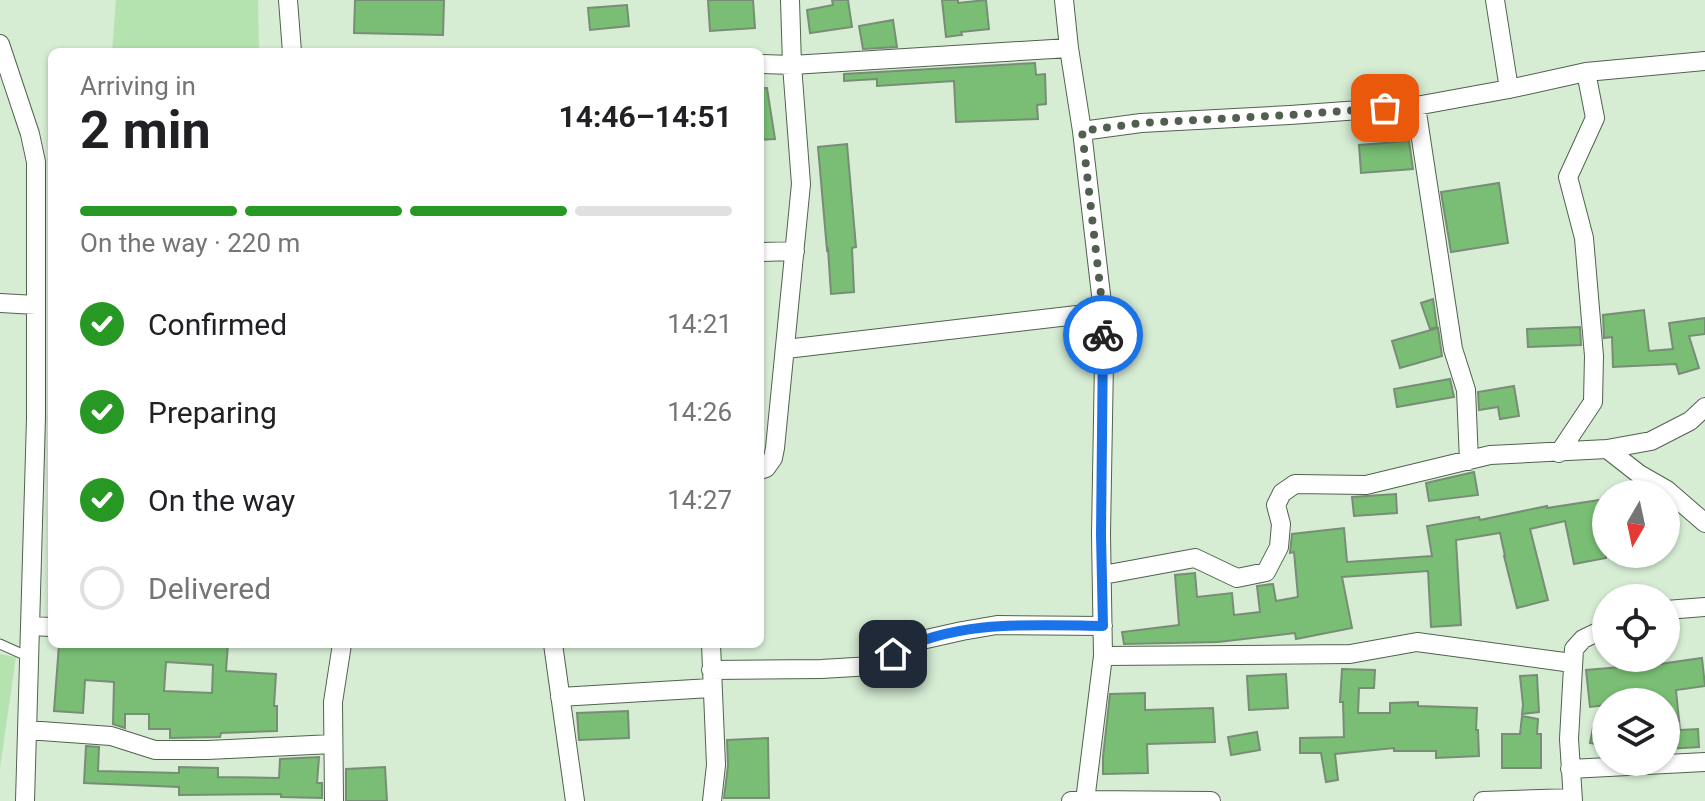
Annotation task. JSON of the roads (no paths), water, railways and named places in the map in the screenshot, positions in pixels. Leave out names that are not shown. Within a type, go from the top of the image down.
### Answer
[{"type":"street","points":[[288,0],[292,48]]},
{"type":"street","points":[[764,469],[773,458],[775,448],[801,184],[790,0]]},
{"type":"street","points":[[1064,0],[1103,312],[1103,656],[1081,801],[1211,801]]},
{"type":"street","points":[[1495,0],[1509,89]]},
{"type":"street","points":[[0,44],[30,134],[36,162],[36,305],[43,469],[30,626],[25,801]]},
{"type":"street","points":[[764,64],[1069,48]]},
{"type":"street","points":[[1082,131],[1141,123],[1416,106],[1586,72],[1705,61]]},
{"type":"street","points":[[1559,453],[1593,402],[1594,356],[1584,238],[1568,177],[1595,118],[1586,72]]},
{"type":"street","points":[[1416,106],[1453,349],[1466,390],[1469,461]]},
{"type":"street","points":[[764,252],[795,251]]},
{"type":"street","points":[[0,303],[36,305]]},
{"type":"street","points":[[786,349],[1103,312]]},
{"type":"street","points":[[1103,575],[1195,558],[1237,578],[1266,572],[1279,547],[1281,524],[1276,505],[1282,493],[1295,484],[1366,485],[1490,455],[1607,449],[1651,441],[1690,421],[1705,407]]},
{"type":"street","points":[[1639,474],[1651,441]]},
{"type":"street","points":[[1607,449],[1639,474],[1667,490],[1705,523]]},
{"type":"street","points":[[1680,609],[1705,607]]},
{"type":"street","points":[[560,697],[711,679],[872,666],[913,642],[997,625],[1103,626]]},
{"type":"street","points":[[30,626],[48,627]]},
{"type":"street","points":[[1483,801],[1572,800],[1569,739],[1572,663],[1574,649],[1592,635]]},
{"type":"street","points":[[1103,656],[1350,654],[1417,642],[1572,663]]},
{"type":"street","points":[[334,801],[333,702],[341,648]]},
{"type":"street","points":[[554,648],[575,801]]},
{"type":"street","points":[[711,648],[716,765],[712,801]]},
{"type":"street","points":[[27,730],[111,736],[155,750],[333,744]]},
{"type":"street","points":[[1570,769],[1705,762]]},
{"type":"lane","points":[[0,644],[29,657]]}]
